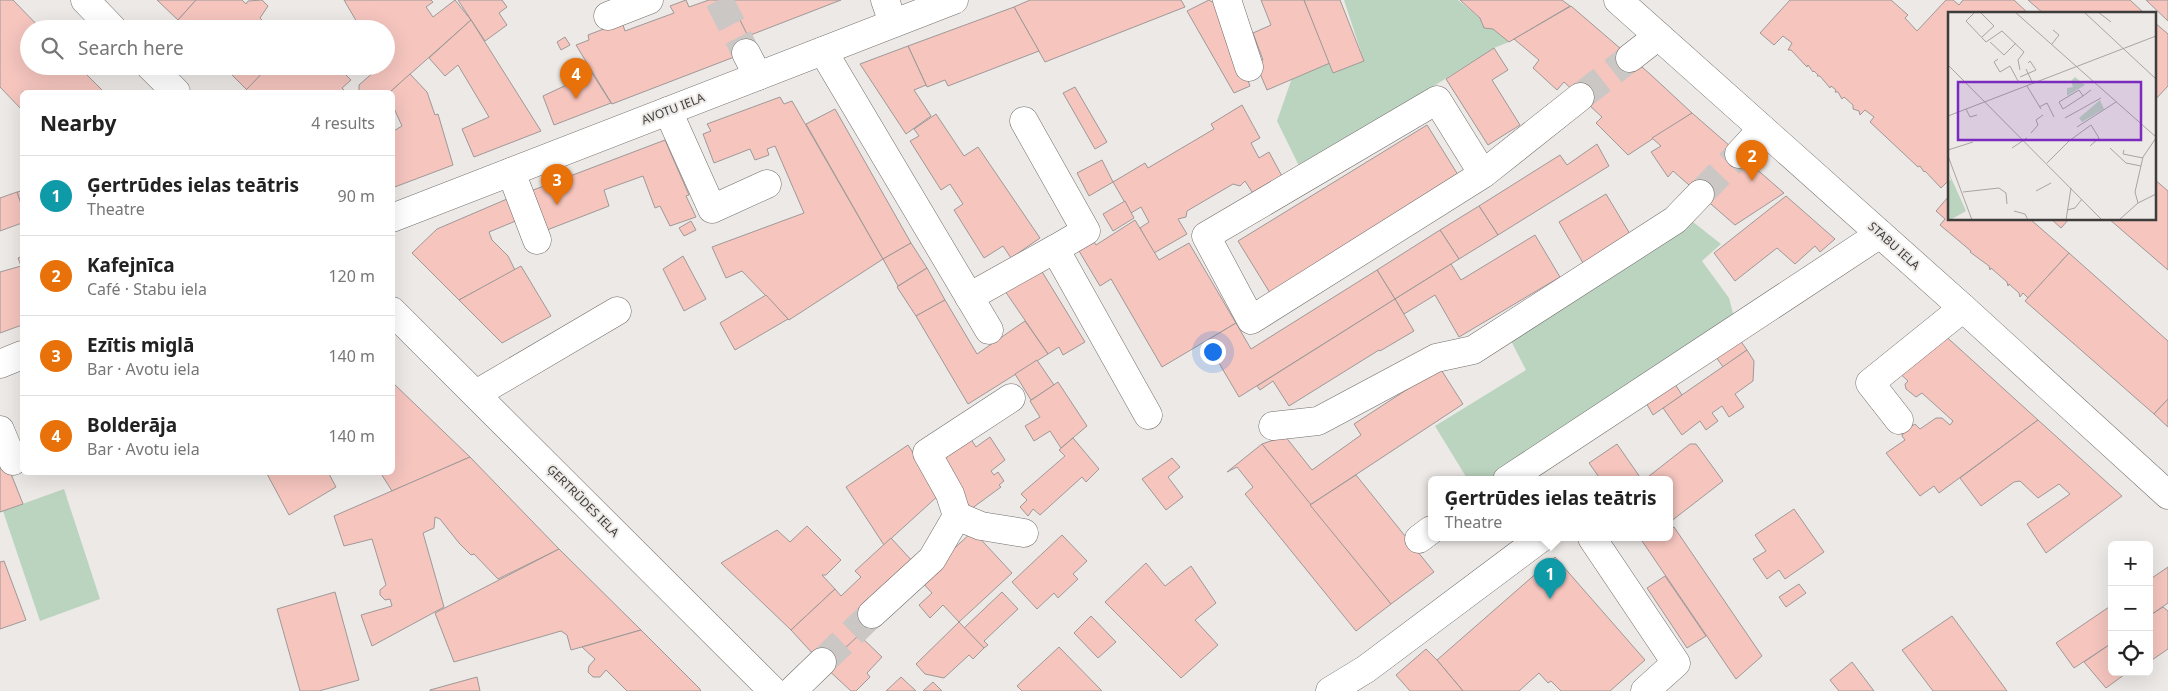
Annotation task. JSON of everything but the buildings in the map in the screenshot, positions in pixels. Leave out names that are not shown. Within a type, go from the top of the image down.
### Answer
[{"type":"street","points":[[84,0],[104,20]]},
{"type":"street","points":[[608,16],[649,0]]},
{"type":"street","name":"AVOTU IELA","points":[[395,217],[668,111],[752,64],[824,51],[889,12],[954,0]]},
{"type":"street","points":[[1227,0],[1249,66]]},
{"type":"street","name":"STABU IELA","points":[[1618,0],[1963,308],[2168,495]]},
{"type":"street","points":[[1630,58],[1658,36]]},
{"type":"street","points":[[824,51],[989,330]]},
{"type":"street","points":[[159,75],[174,90]]},
{"type":"street","points":[[1483,174],[1437,100],[1206,236],[1251,320],[1483,174],[1580,97]]},
{"type":"street","points":[[668,111],[712,209],[767,184]]},
{"type":"street","points":[[969,296],[1086,231],[1024,121]]},
{"type":"street","points":[[1739,154],[1762,129]]},
{"type":"street","points":[[511,172],[537,240]]},
{"type":"street","points":[[1273,426],[1318,421],[1436,358],[1473,350],[1675,220],[1700,194]]},
{"type":"street","points":[[1513,476],[1880,234]]},
{"type":"street","points":[[1055,249],[1148,415]]},
{"type":"street","points":[[1899,420],[1870,383],[1963,308]]},
{"type":"street","points":[[476,394],[617,311]]},
{"type":"street","name":"ĢERTRŪDES IELA","points":[[395,314],[773,691]]},
{"type":"street","points":[[0,364],[20,356]]},
{"type":"street","points":[[872,614],[932,559],[957,516],[950,494],[927,453],[1011,398]]},
{"type":"street","points":[[0,430],[14,461]]},
{"type":"street","points":[[957,516],[982,526],[1024,533]]},
{"type":"street","points":[[1330,691],[1366,669],[1537,541]]},
{"type":"street","points":[[1594,541],[1676,663],[1645,691]]},
{"type":"street","points":[[792,691],[822,662]]},
{"type":"green space","points":[[1344,0],[1458,0],[1509,42],[1494,48],[1301,170],[1277,121],[1292,78],[1330,63],[1333,73],[1364,61]]},
{"type":"green space","points":[[1688,218],[1721,244],[1702,261],[1729,298],[1735,321],[1503,476],[1466,476],[1435,426],[1526,370],[1510,339]]},
{"type":"green space","points":[[64,489],[100,599],[40,621],[3,511]]},
{"type":"tunnel","points":[[719,0],[746,53]]},
{"type":"tunnel","points":[[1580,97],[1630,58]]},
{"type":"tunnel","points":[[1700,194],[1739,154]]},
{"type":"tunnel","points":[[822,662],[872,614]]},
{"type":"place","name":"Bolderāja","points":[[576,99]]},
{"type":"place","name":"Kafejnīca","points":[[1752,181]]},
{"type":"place","name":"Ezītis miglā","points":[[557,205]]},
{"type":"place","name":"Ģertrūdes ielas teātris","points":[[1550,599]]}]
